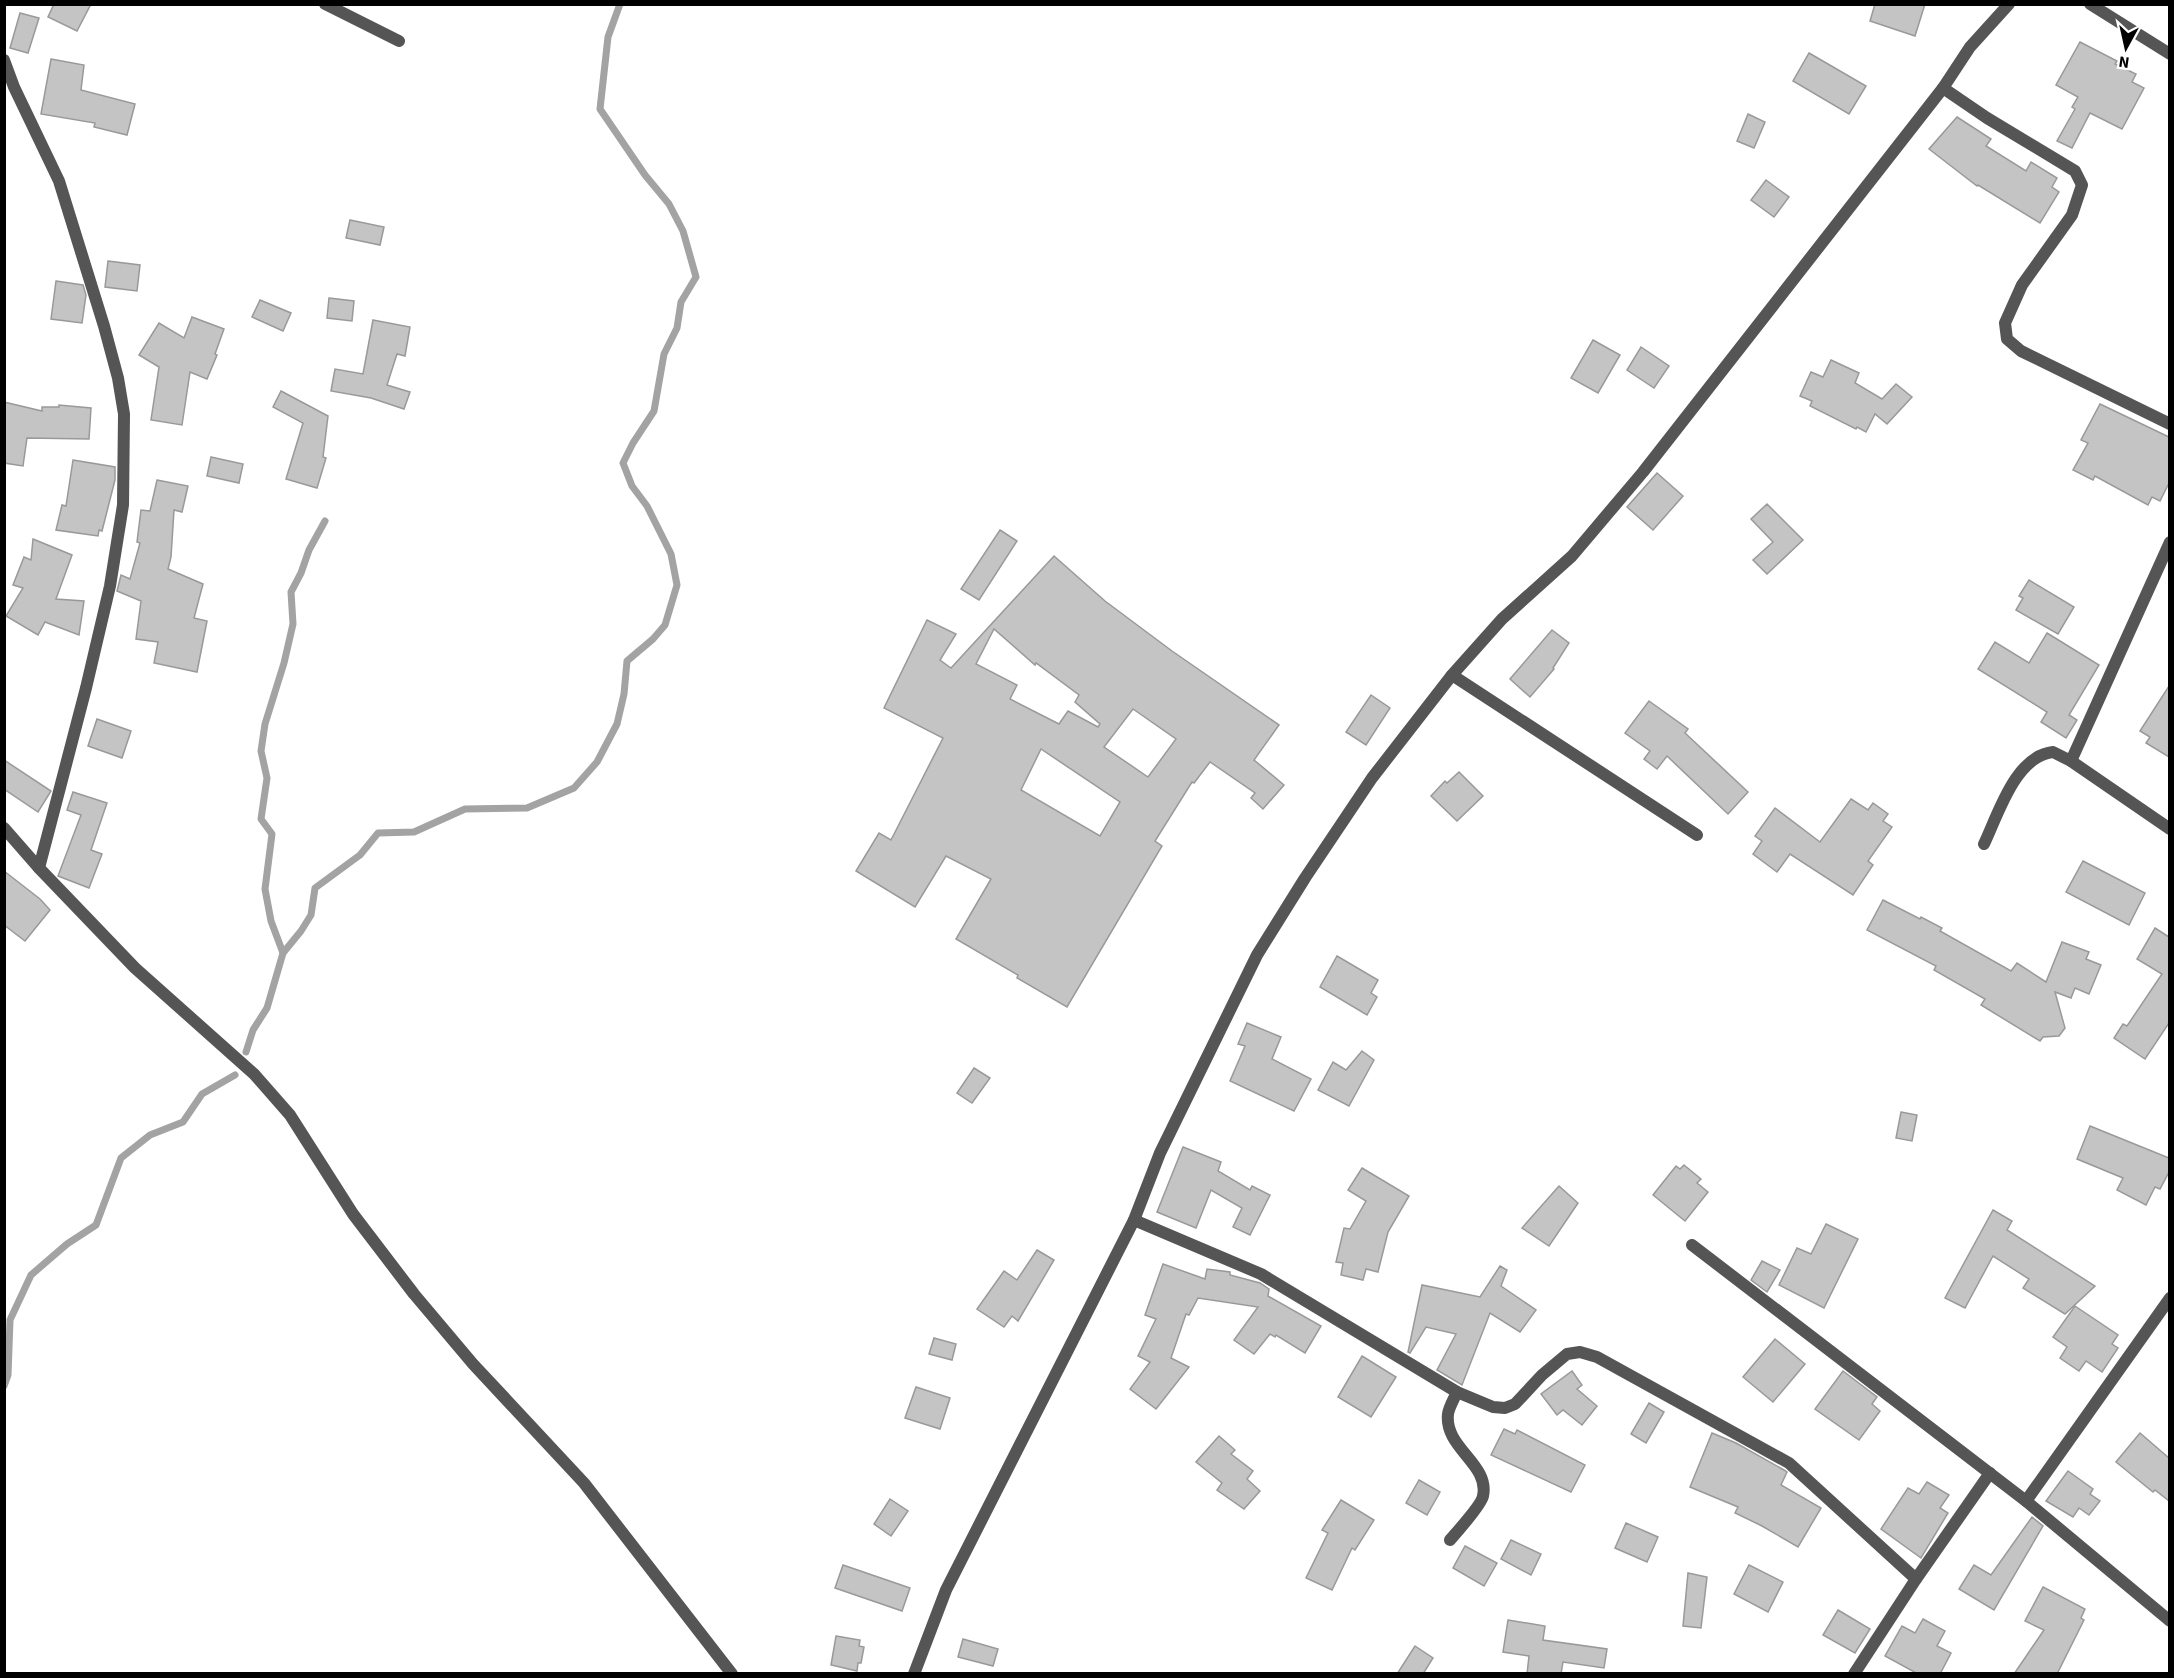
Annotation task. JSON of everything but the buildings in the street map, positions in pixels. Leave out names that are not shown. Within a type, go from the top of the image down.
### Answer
[{"type":"street","points":[[325,4],[399,41]]},
{"type":"street","points":[[914,1674],[946,1590],[1134,1220],[1160,1153],[1257,955],[1372,778],[1452,675],[1502,619],[1572,556],[1636,481],[1943,88],[1970,47],[2009,4]]},
{"type":"street","points":[[2090,4],[2169,54]]},
{"type":"street","points":[[4,60],[14,87],[59,181],[104,326],[124,414],[123,505],[110,586],[39,868]]},
{"type":"street","points":[[1943,88],[1987,118],[2075,171],[2082,185],[2072,215],[2022,285],[2005,323],[2007,339],[2021,351],[2169,424]]},
{"type":"street","points":[[2071,761],[2169,542]]},
{"type":"street","points":[[1452,675],[1697,836]]},
{"type":"street","points":[[1984,844],[2018,775],[2032,759],[2046,753],[2053,753],[2071,761],[2169,829]]},
{"type":"street","points":[[4,828],[135,968],[254,1074],[283,1107],[353,1214],[414,1294],[473,1364],[584,1484],[732,1674]]},
{"type":"street","points":[[1134,1220],[1261,1274],[1457,1392],[1492,1407],[1505,1408],[1515,1404],[1542,1375],[1566,1354],[1580,1352],[1597,1357],[1790,1463],[1916,1579]]},
{"type":"street","points":[[1692,1245],[2026,1501],[2169,1621]]},
{"type":"street","points":[[2026,1501],[2169,1298]]},
{"type":"street","points":[[1450,1540],[1484,1498],[1484,1482],[1474,1465],[1455,1443],[1449,1427],[1448,1412],[1457,1392]]},
{"type":"street","points":[[1854,1674],[1916,1579],[1990,1473]]},
{"type":"waterway","points":[[283,953],[311,915],[315,888],[360,855],[378,833],[414,832],[465,809],[527,808],[574,788],[597,762],[617,724],[624,694],[627,661],[653,639],[665,625],[677,585],[671,554],[647,506],[632,486],[623,463],[654,411],[664,354],[677,328],[681,302],[696,277],[683,231],[669,204],[645,175],[600,109],[608,37],[620,4]]},
{"type":"waterway","points":[[246,1052],[253,1030],[267,1008],[283,953],[271,921],[265,889],[272,834],[261,819],[267,778],[261,751],[265,724],[284,663],[293,624],[291,592],[309,550],[325,521]]},
{"type":"waterway","points":[[4,1386],[8,1375],[10,1320],[31,1275],[67,1244],[96,1225],[121,1158],[150,1135],[183,1122],[202,1094],[235,1075]]}]
